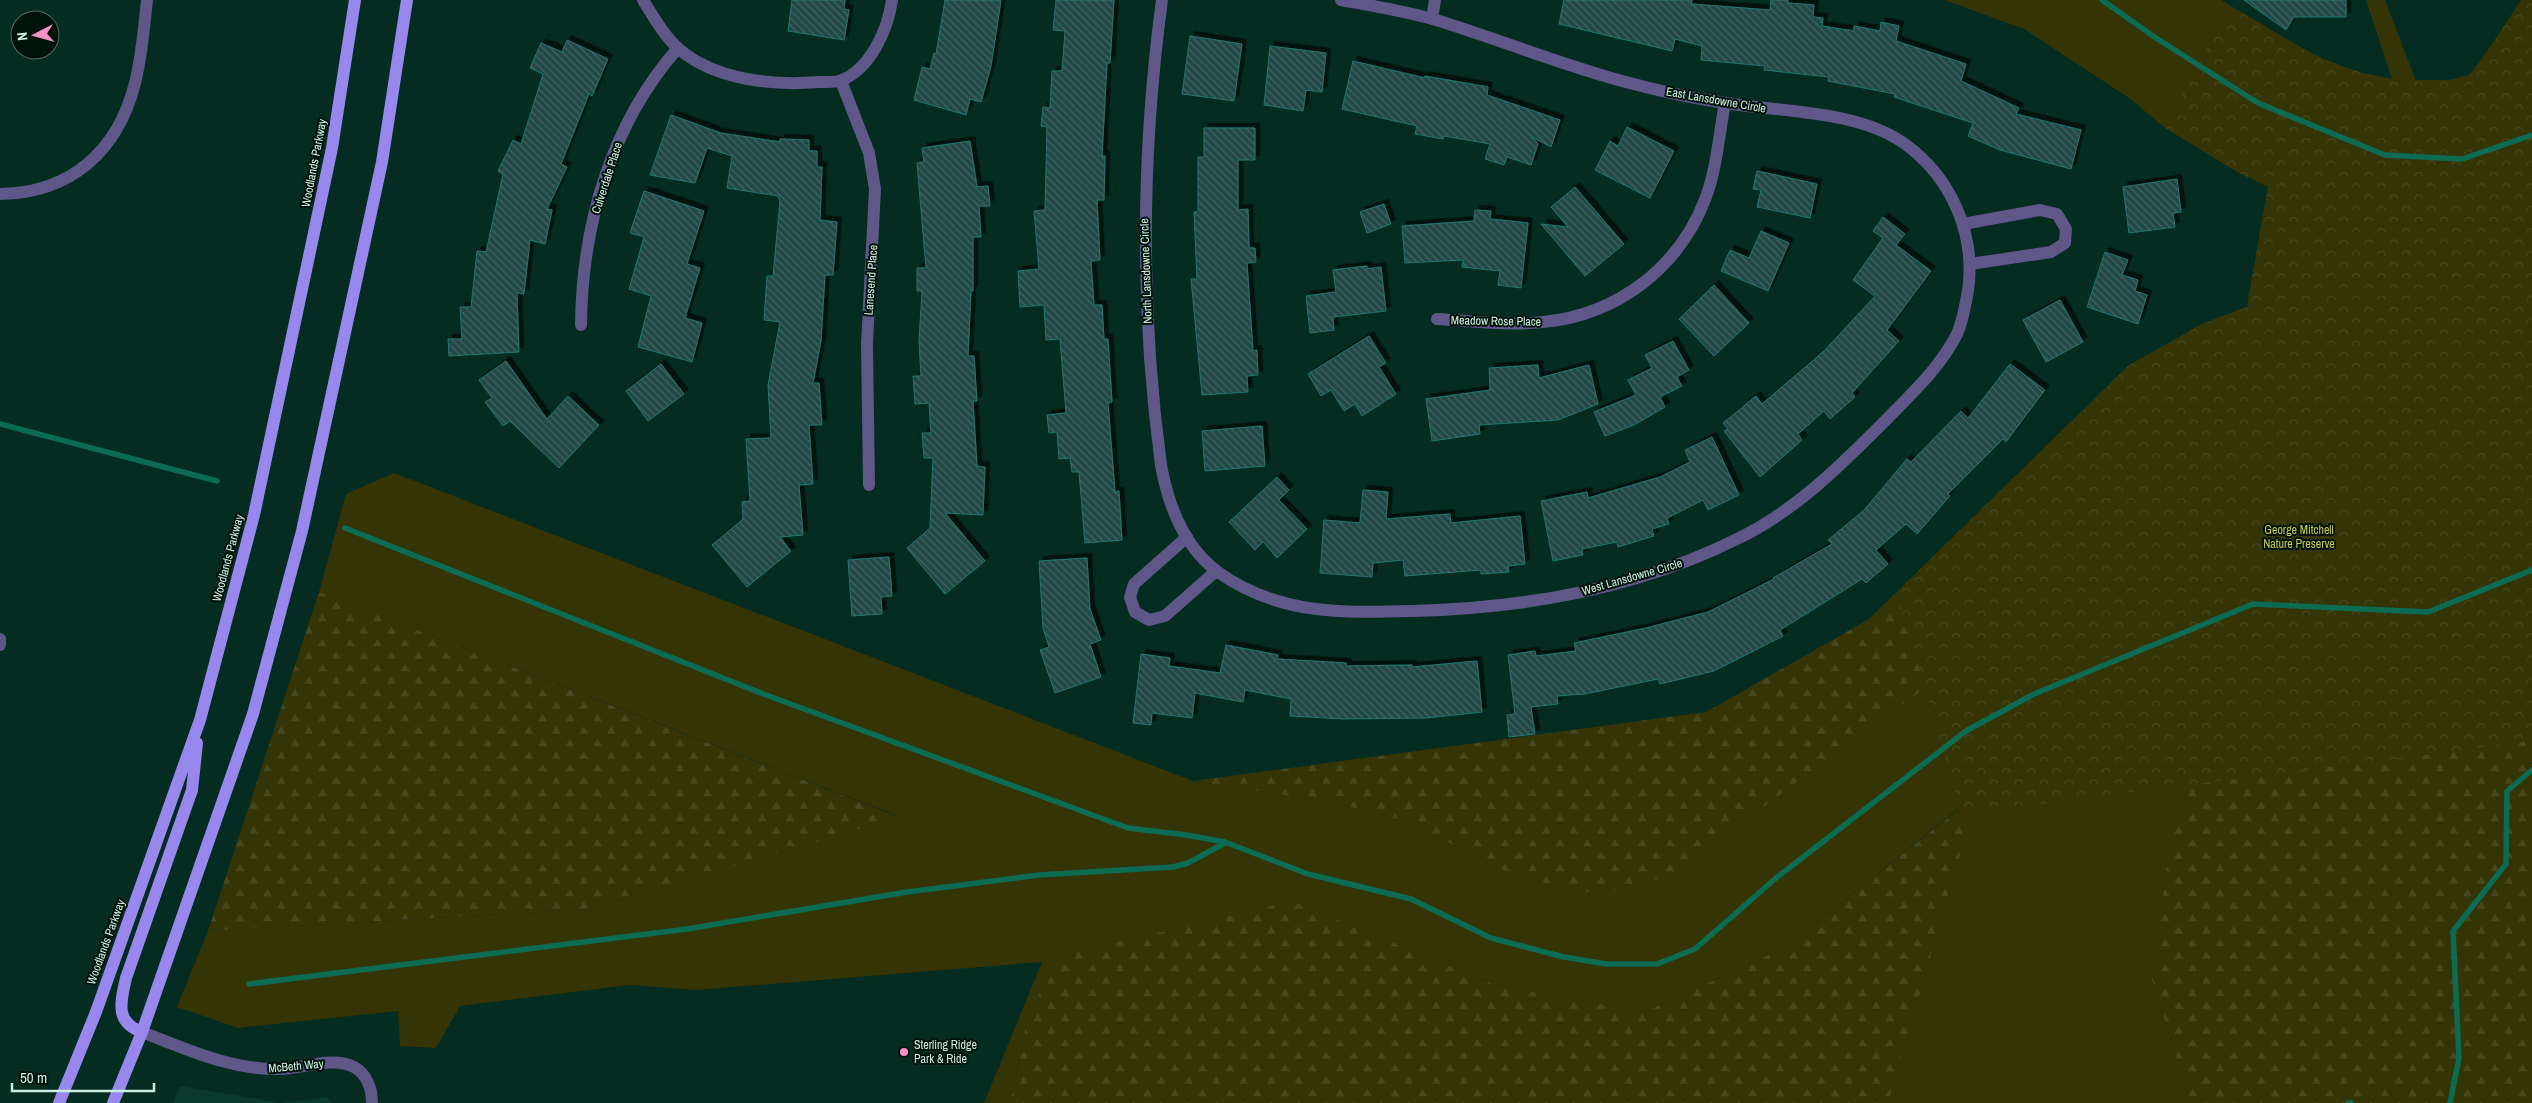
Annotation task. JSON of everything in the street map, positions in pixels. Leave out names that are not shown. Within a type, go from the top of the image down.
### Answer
[{"type":"main road","name":"Woodlands Parkway","points":[[58,1103],[96,1012],[200,720],[256,506],[332,148],[355,0]]},
{"type":"main road","points":[[113,1103],[142,1032],[253,714],[302,531],[382,162],[407,0]]},
{"type":"main road","points":[[142,1032],[132,1028],[124,1020],[122,997],[126,978],[192,790],[200,720]]},
{"type":"street","points":[[0,194],[36,190],[62,182],[83,170],[112,136],[127,107],[135,83],[147,0]]},
{"type":"street","points":[[643,0],[678,48],[700,63],[754,81],[802,84],[841,81],[862,66],[884,34],[892,0]]},
{"type":"street","name":"North Lansdowne Circle","points":[[1162,0],[1145,171],[1147,318],[1161,465],[1165,488],[1174,512],[1187,537],[1199,554]]},
{"type":"street","name":"East Lansdowne Circle","points":[[1341,0],[1389,4],[1619,80],[1724,103],[1856,122],[1884,132],[1906,144],[1940,176],[1956,205],[1968,242]]},
{"type":"street","points":[[1432,19],[1435,0]]},
{"type":"street","name":"Culverdale Place","points":[[581,325],[581,289],[586,250],[606,176],[633,109],[665,63],[678,48]]},
{"type":"street","name":"Lanesend Place","points":[[841,81],[869,153],[875,189],[867,344],[869,485]]},
{"type":"street","name":"Meadow Rose Place","points":[[1437,319],[1543,322],[1575,317],[1599,310],[1648,280],[1681,243],[1695,223],[1706,196],[1714,164],[1724,103]]},
{"type":"street","points":[[1963,224],[2040,210],[2057,214],[2066,229],[2065,244],[2051,252],[1970,264]]},
{"type":"street","name":"West Lansdowne Circle","points":[[1199,554],[1216,571],[1248,590],[1271,599],[1318,610],[1342,613],[1429,611],[1521,604],[1564,596],[1664,570],[1703,556],[1744,536],[1804,496],[1842,463],[1916,390],[1944,357],[1959,330],[1965,308],[1970,264],[1968,242]]},
{"type":"street","points":[[1187,537],[1134,584],[1130,597],[1135,612],[1149,620],[1165,616],[1216,571]]},
{"type":"street","points":[[0,639],[0,646]]},
{"type":"street","name":"McBeth Way","points":[[142,1032],[189,1050],[246,1066],[282,1069],[330,1063],[347,1064],[361,1072],[367,1080],[372,1103]]},
{"type":"shaded area","points":[[180,1086],[281,1103],[173,1103]]},
{"type":"shaded area","points":[[326,1097],[332,1103],[282,1103]]},
{"type":"green space","points":[[1944,0],[2221,0],[2321,59],[2352,71],[2392,79],[2366,0],[2385,0],[2416,81],[2451,80],[2470,74],[2237,172],[2164,127],[2129,98],[2024,29]]},
{"type":"green space","name":"George Mitchell Nature Preserve","points":[[2521,0],[2532,0],[2532,741],[1962,814],[1897,593],[2128,366],[2202,324],[2247,307],[2268,187],[2237,172],[2164,127],[2230,6],[2300,47],[2347,68],[2372,75],[2399,79],[2443,80],[2469,75],[2473,71]]},
{"type":"green space","points":[[2268,187],[2335,197],[2043,601],[1672,874],[1623,890],[1576,893],[1498,868],[1409,822],[1335,803],[1193,781],[1706,712],[1869,619],[2128,366],[2202,324],[2247,307]]},
{"type":"green space","points":[[394,473],[1193,781],[1335,803],[1409,822],[1498,868],[2043,601],[2428,503],[2152,980],[2191,1103],[1888,1103],[1964,842],[1958,809],[1786,947],[1645,1012],[1495,985],[1292,901],[1026,1025],[1010,1103],[984,1103],[1042,962],[696,990],[630,985],[460,1006],[436,1048],[400,1046],[398,1011],[238,1028],[177,1007],[208,931],[588,909],[898,816],[319,592],[346,494]]},
{"type":"green space","points":[[319,592],[899,817],[588,909],[208,931]]},
{"type":"green space","points":[[2532,651],[2532,1103],[2191,1103],[2152,980],[2169,847],[2202,756]]},
{"type":"green space","points":[[1959,809],[1964,842],[1888,1103],[1010,1103],[1026,1025],[1055,957],[1292,901],[1495,985],[1645,1012],[1786,947]]},
{"type":"building","points":[[792,0],[845,0],[844,9],[849,10],[844,40],[788,31]]},
{"type":"building","points":[[945,0],[1001,0],[991,66],[981,102],[970,99],[966,115],[914,100],[922,67],[930,69],[934,53],[936,54]]},
{"type":"building","points":[[1056,0],[1114,0],[1110,63],[1107,63],[1102,156],[1105,156],[1104,200],[1097,200],[1100,260],[1091,261],[1094,305],[1102,305],[1104,339],[1108,339],[1112,402],[1108,403],[1115,492],[1119,491],[1122,540],[1085,543],[1079,472],[1072,472],[1070,458],[1059,459],[1057,432],[1049,433],[1047,415],[1066,413],[1060,339],[1046,340],[1044,305],[1020,307],[1018,271],[1039,269],[1034,211],[1045,210],[1047,127],[1041,126],[1043,107],[1050,108],[1052,71],[1062,71],[1065,31],[1053,30]]},
{"type":"building","points":[[1564,0],[1692,0],[1691,4],[1770,10],[1771,0],[1788,0],[1788,3],[1814,5],[1813,17],[1823,18],[1822,26],[1854,31],[1854,26],[1880,31],[1881,22],[1899,26],[1896,41],[1966,64],[1961,81],[2019,108],[2016,114],[2081,130],[2071,169],[2000,150],[1968,136],[1973,123],[1894,97],[1895,94],[1828,81],[1829,77],[1764,70],[1765,66],[1701,60],[1702,46],[1675,39],[1672,51],[1559,24]]},
{"type":"building","points":[[2244,0],[2346,0],[2346,17],[2294,17],[2286,30]]},
{"type":"building","points":[[1190,36],[1242,44],[1234,101],[1182,94]]},
{"type":"building","points":[[567,40],[608,59],[592,96],[589,94],[561,164],[567,167],[547,209],[552,210],[545,244],[530,240],[524,294],[517,293],[519,352],[449,356],[448,339],[462,339],[460,307],[471,307],[477,251],[486,252],[503,174],[498,171],[513,140],[521,144],[543,74],[530,68],[541,43],[562,52]]},
{"type":"building","points":[[1270,46],[1326,53],[1322,92],[1306,90],[1303,111],[1264,105]]},
{"type":"building","points":[[1353,61],[1425,78],[1425,76],[1488,87],[1487,95],[1560,120],[1551,147],[1532,137],[1538,144],[1531,165],[1507,157],[1504,165],[1485,159],[1490,144],[1444,136],[1443,139],[1415,134],[1417,126],[1342,109]]},
{"type":"building","points":[[671,115],[721,133],[780,142],[780,139],[809,140],[809,151],[817,151],[817,167],[822,167],[820,220],[837,222],[833,275],[825,275],[821,341],[813,383],[819,383],[822,425],[809,425],[813,484],[799,485],[803,535],[780,537],[791,551],[747,587],[712,545],[743,519],[742,502],[750,501],[746,439],[771,438],[768,385],[780,322],[764,320],[767,276],[773,276],[780,201],[778,196],[727,188],[732,156],[707,148],[695,183],[650,175]]},
{"type":"building","points":[[1627,127],[1674,151],[1650,198],[1595,170],[1610,141],[1618,146]]},
{"type":"building","points":[[1204,128],[1255,128],[1255,160],[1238,160],[1238,210],[1248,209],[1249,248],[1255,248],[1256,262],[1247,263],[1253,351],[1257,350],[1258,375],[1247,376],[1248,392],[1202,395],[1191,279],[1197,279],[1194,212],[1198,211],[1198,157],[1204,157]]},
{"type":"building","points":[[970,141],[977,187],[988,186],[990,206],[979,206],[981,237],[973,237],[973,291],[971,291],[968,356],[974,356],[977,401],[973,401],[977,466],[985,467],[983,515],[945,513],[985,561],[945,594],[907,548],[930,528],[933,458],[924,458],[922,433],[931,433],[929,403],[915,404],[913,376],[921,376],[919,341],[922,291],[917,291],[917,268],[926,268],[917,163],[924,162],[922,148]]},
{"type":"building","points":[[1757,171],[1817,184],[1810,218],[1757,207],[1761,190],[1753,189]]},
{"type":"building","points":[[2177,179],[2181,212],[2173,213],[2175,227],[2129,233],[2123,187]]},
{"type":"building","points":[[1575,187],[1624,244],[1585,276],[1541,224],[1568,227],[1551,207]]},
{"type":"building","points":[[644,191],[704,211],[687,264],[700,268],[685,318],[702,323],[692,362],[638,347],[651,296],[629,289],[644,237],[630,233]]},
{"type":"building","points":[[1384,204],[1391,224],[1367,233],[1360,212]]},
{"type":"building","points":[[1475,210],[1491,211],[1490,219],[1528,223],[1521,288],[1498,285],[1500,271],[1462,267],[1463,260],[1405,263],[1402,226],[1474,221]]},
{"type":"building","points":[[1883,217],[1905,234],[1896,245],[1931,271],[1887,330],[1899,341],[1852,393],[1855,397],[1830,419],[1824,411],[1798,434],[1802,440],[1760,477],[1724,431],[1728,429],[1723,423],[1756,396],[1762,404],[1824,351],[1875,296],[1853,280],[1883,238],[1873,231]]},
{"type":"building","points":[[1761,231],[1789,243],[1768,291],[1721,271],[1730,250],[1749,258]]},
{"type":"building","points":[[2105,252],[2128,260],[2122,275],[2138,280],[2135,291],[2147,295],[2138,324],[2087,307]]},
{"type":"building","points":[[1367,266],[1367,269],[1381,267],[1386,311],[1333,317],[1334,330],[1310,333],[1306,296],[1336,292],[1333,270]]},
{"type":"building","points":[[1714,285],[1749,323],[1714,356],[1679,319]]},
{"type":"building","points":[[2060,300],[2083,342],[2046,362],[2023,320]]},
{"type":"building","points":[[1369,336],[1386,363],[1379,367],[1396,394],[1362,416],[1355,404],[1344,411],[1331,390],[1321,396],[1308,374]]},
{"type":"building","points":[[1673,341],[1689,370],[1677,377],[1682,386],[1660,397],[1665,407],[1634,425],[1605,436],[1594,412],[1636,395],[1628,380],[1652,368],[1645,355]]},
{"type":"building","points":[[506,361],[547,419],[568,396],[599,425],[559,468],[510,421],[503,426],[485,402],[492,398],[479,380]]},
{"type":"building","points":[[661,364],[684,394],[648,421],[626,391]]},
{"type":"building","points":[[2010,364],[2045,390],[2006,442],[2003,439],[1948,494],[1950,496],[1917,534],[1906,524],[1876,550],[1888,564],[1866,583],[1862,579],[1780,630],[1783,636],[1714,671],[1660,684],[1658,679],[1585,694],[1557,696],[1558,704],[1531,707],[1535,734],[1509,737],[1507,715],[1515,714],[1508,655],[1535,651],[1536,656],[1576,651],[1574,643],[1646,628],[1708,612],[1774,579],[1832,544],[1828,540],[1865,509],[1907,459],[1911,462],[1961,411],[1968,418]]},
{"type":"building","points":[[1538,365],[1539,378],[1589,365],[1598,404],[1558,420],[1479,425],[1480,434],[1432,441],[1426,399],[1490,390],[1489,368]]},
{"type":"building","points":[[1262,426],[1265,466],[1205,471],[1202,431]]},
{"type":"building","points":[[1712,437],[1739,495],[1708,510],[1703,500],[1667,518],[1669,524],[1652,529],[1654,536],[1618,547],[1617,542],[1582,549],[1583,555],[1553,561],[1541,501],[1587,492],[1588,498],[1660,477],[1690,462],[1685,450]]},
{"type":"building","points":[[1277,477],[1289,490],[1279,500],[1307,529],[1277,558],[1263,542],[1255,550],[1229,522]]},
{"type":"building","points":[[1363,490],[1388,492],[1386,519],[1450,514],[1451,523],[1520,516],[1525,564],[1508,566],[1509,572],[1481,574],[1481,570],[1405,576],[1403,560],[1373,563],[1372,577],[1320,573],[1324,520],[1360,523]]},
{"type":"building","points":[[889,557],[892,596],[881,597],[882,614],[852,616],[848,560]]},
{"type":"building","points":[[1087,558],[1090,609],[1101,640],[1090,644],[1101,677],[1055,693],[1040,650],[1049,647],[1043,628],[1039,561]]},
{"type":"building","points":[[1226,645],[1278,655],[1277,659],[1346,663],[1346,666],[1412,665],[1412,667],[1477,661],[1482,712],[1427,718],[1343,719],[1290,716],[1291,699],[1245,690],[1243,702],[1195,693],[1192,718],[1152,713],[1151,725],[1133,723],[1141,654],[1170,658],[1169,666],[1220,673]]},
{"type":"waterway","points":[[2102,0],[2156,38],[2258,103],[2385,155],[2462,159],[2532,135]]},
{"type":"waterway","points":[[0,424],[217,481]]},
{"type":"waterway","points":[[345,528],[766,695],[1128,828],[1225,842],[1308,874],[1411,899],[1491,938],[1564,957],[1606,964],[1657,964],[1695,949],[1776,878],[1966,731],[2034,694],[2253,604],[2428,612],[2532,570]]},
{"type":"waterway","points":[[2450,1103],[2459,1058],[2453,931],[2506,864],[2507,791],[2532,770]]},
{"type":"waterway","points":[[249,984],[687,929],[907,892],[1039,875],[1173,867],[1188,863],[1225,843]]},
{"type":"place","name":"Sterling Ridge Park & Ride","points":[[904,1052]]}]
